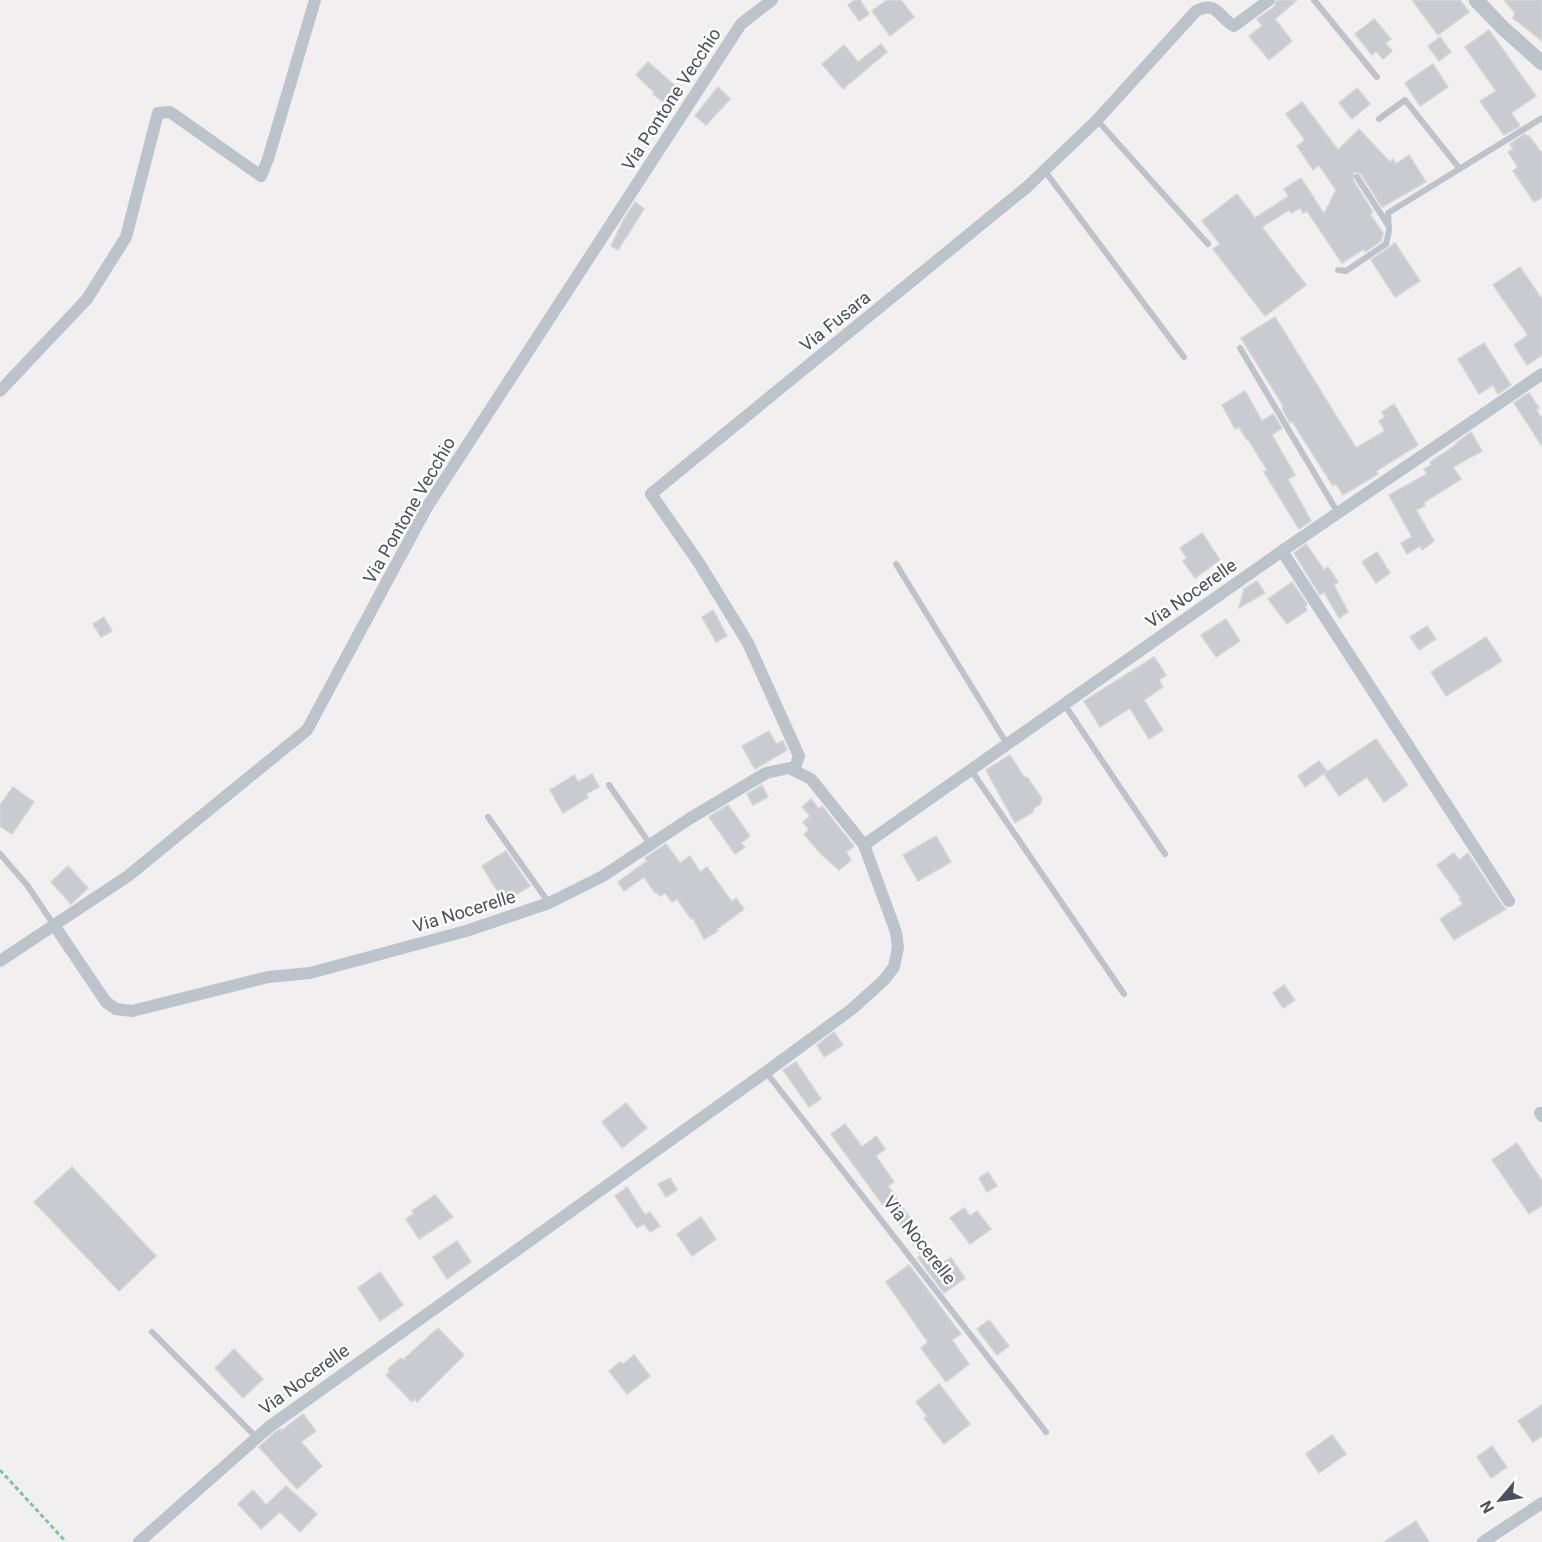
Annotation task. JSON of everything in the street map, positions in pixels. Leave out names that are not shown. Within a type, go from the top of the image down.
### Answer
[{"type":"street","points":[[0,391],[87,299],[126,237],[158,114],[170,112],[261,176],[315,0]]},
{"type":"street","name":"Via Pontone Vecchio","points":[[0,960],[128,876],[307,730],[427,507],[741,24],[772,0]]},
{"type":"street","name":"Via Fusara","points":[[794,770],[799,756],[748,643],[699,563],[651,494],[1027,187],[1097,120],[1196,11],[1205,6],[1213,8],[1234,26],[1269,0]]},
{"type":"street","points":[[1476,0],[1542,63]]},
{"type":"street","name":"Via Nocerelle","points":[[864,845],[1282,551],[1542,374]]},
{"type":"street","points":[[1282,551],[1509,901]]},
{"type":"street","name":"Via Nocerelle","points":[[54,925],[106,1002],[116,1009],[132,1011],[268,976],[310,973],[466,931],[549,903],[603,876],[766,773],[789,768],[811,779],[864,845],[896,932],[898,947],[894,966],[885,980],[852,1009],[256,1437],[139,1542]]},
{"type":"street","points":[[1483,1542],[1542,1503]]},
{"type":"lane","points":[[1314,0],[1377,77]]},
{"type":"lane","points":[[1379,119],[1405,100],[1460,169]]},
{"type":"lane","points":[[1338,270],[1346,271],[1386,244],[1388,213],[1542,117]]},
{"type":"lane","points":[[1097,120],[1208,244]]},
{"type":"lane","points":[[1044,170],[1184,357]]},
{"type":"lane","points":[[1357,177],[1388,225]]},
{"type":"lane","points":[[1240,348],[1338,513]]},
{"type":"lane","points":[[896,564],[1007,745]]},
{"type":"lane","points":[[1064,704],[1165,854]]},
{"type":"lane","points":[[971,770],[1124,994]]},
{"type":"lane","points":[[609,785],[651,845]]},
{"type":"lane","points":[[488,817],[549,903]]},
{"type":"lane","points":[[0,855],[27,885],[54,925]]},
{"type":"lane","name":"Via Nocerelle","points":[[766,1072],[1046,1432]]},
{"type":"lane","points":[[152,1332],[256,1437]]},
{"type":"path","points":[[0,1470],[66,1542]]},
{"type":"building","points":[[855,0],[860,0],[869,14],[859,21],[848,5]]},
{"type":"building","points":[[887,0],[901,0],[914,17],[890,36],[872,11]]},
{"type":"building","points":[[1277,0],[1297,0],[1275,19],[1292,41],[1269,60],[1249,36],[1262,26],[1257,19],[1274,7]]},
{"type":"building","points":[[1412,0],[1460,0],[1469,12],[1438,35]]},
{"type":"building","points":[[1504,0],[1542,0],[1542,41],[1513,18],[1515,13]]},
{"type":"building","points":[[1374,19],[1391,39],[1385,43],[1392,51],[1383,59],[1376,51],[1372,55],[1355,34]]},
{"type":"building","points":[[1489,30],[1536,96],[1511,113],[1520,126],[1504,135],[1480,101],[1496,91],[1465,47]]},
{"type":"building","points":[[1440,37],[1451,52],[1439,61],[1428,46]]},
{"type":"building","points":[[881,44],[887,52],[843,89],[822,64],[844,45],[858,62]]},
{"type":"building","points":[[648,62],[680,90],[666,104],[653,94],[654,92],[636,75]]},
{"type":"building","points":[[1433,64],[1448,87],[1420,106],[1405,83]]},
{"type":"building","points":[[718,87],[730,99],[706,125],[695,116]]},
{"type":"building","points":[[1357,88],[1370,104],[1352,119],[1339,103]]},
{"type":"building","points":[[1302,102],[1338,150],[1359,129],[1390,162],[1393,159],[1396,164],[1409,155],[1426,182],[1382,207],[1361,174],[1354,173],[1353,180],[1373,212],[1370,214],[1383,233],[1381,241],[1342,263],[1307,211],[1303,213],[1300,208],[1291,213],[1289,210],[1262,227],[1306,285],[1265,316],[1213,249],[1220,244],[1202,221],[1237,194],[1255,218],[1289,196],[1284,189],[1301,178],[1324,214],[1336,190],[1319,165],[1313,170],[1297,146],[1305,140],[1286,114]]},
{"type":"building","points":[[1525,134],[1542,153],[1542,197],[1534,202],[1513,171],[1518,167],[1508,152],[1513,149],[1510,144]]},
{"type":"building","points":[[635,202],[644,209],[618,250],[611,246]]},
{"type":"building","points":[[1395,243],[1420,281],[1395,297],[1371,260]]},
{"type":"building","points":[[1520,267],[1542,299],[1542,355],[1527,365],[1514,345],[1528,335],[1493,285]]},
{"type":"building","points":[[1275,317],[1356,448],[1385,431],[1379,421],[1385,417],[1382,412],[1394,404],[1418,445],[1376,471],[1378,474],[1343,495],[1336,484],[1333,486],[1292,421],[1290,423],[1282,408],[1284,407],[1241,338]]},
{"type":"building","points":[[1484,343],[1511,385],[1498,394],[1493,385],[1479,394],[1458,359]]},
{"type":"building","points":[[1245,391],[1262,421],[1273,414],[1282,428],[1272,435],[1295,475],[1288,479],[1311,521],[1299,529],[1264,472],[1267,470],[1248,439],[1239,427],[1235,429],[1222,405]]},
{"type":"building","points":[[1529,393],[1539,408],[1536,410],[1542,418],[1542,446],[1514,403]]},
{"type":"building","points":[[1471,432],[1482,451],[1453,467],[1461,479],[1423,503],[1425,506],[1416,510],[1434,541],[1422,550],[1420,546],[1407,554],[1401,543],[1412,537],[1389,495],[1427,474],[1424,469],[1431,465],[1430,462]]},
{"type":"building","points":[[1202,533],[1220,560],[1195,578],[1183,561],[1187,558],[1180,548]]},
{"type":"building","points":[[1306,544],[1324,570],[1328,567],[1338,582],[1334,585],[1348,612],[1339,618],[1324,592],[1320,595],[1294,553]]},
{"type":"building","points":[[1377,552],[1390,573],[1376,583],[1362,562]]},
{"type":"building","points":[[1257,581],[1265,593],[1239,608],[1244,589]]},
{"type":"building","points":[[1292,582],[1307,604],[1305,606],[1307,610],[1287,624],[1268,599]]},
{"type":"building","points":[[713,610],[727,636],[716,642],[702,617]]},
{"type":"building","points":[[104,617],[112,631],[101,637],[93,624]]},
{"type":"building","points":[[1226,619],[1240,641],[1216,657],[1201,635]]},
{"type":"building","points":[[1427,626],[1436,639],[1419,650],[1410,637]]},
{"type":"building","points":[[1486,637],[1502,661],[1446,696],[1431,672]]},
{"type":"building","points":[[1154,657],[1166,675],[1159,680],[1163,687],[1144,700],[1163,730],[1149,739],[1130,708],[1100,727],[1084,701]]},
{"type":"building","points":[[769,731],[776,744],[783,741],[787,750],[755,769],[742,746]]},
{"type":"building","points":[[1376,739],[1408,785],[1384,802],[1367,777],[1339,796],[1324,774]]},
{"type":"building","points":[[1010,755],[1042,799],[1033,812],[1015,823],[986,770]]},
{"type":"building","points":[[1319,761],[1327,771],[1305,787],[1298,776]]},
{"type":"building","points":[[592,774],[599,787],[586,794],[588,798],[563,813],[550,790],[574,775],[578,782]]},
{"type":"building","points":[[762,785],[768,797],[753,805],[747,794]]},
{"type":"building","points":[[13,787],[34,802],[12,834],[0,826],[0,805]]},
{"type":"building","points":[[811,799],[819,809],[822,806],[854,846],[846,852],[851,860],[839,870],[804,834],[809,830],[803,822],[810,816],[802,807]]},
{"type":"building","points":[[728,805],[750,836],[741,843],[745,847],[735,854],[709,817]]},
{"type":"building","points":[[936,836],[951,862],[918,881],[903,855]]},
{"type":"building","points":[[666,844],[680,863],[690,856],[700,872],[707,867],[732,902],[736,898],[744,909],[716,930],[718,931],[704,939],[693,918],[691,919],[677,899],[672,902],[665,893],[660,896],[655,893],[644,877],[624,891],[618,882],[647,861],[645,858]]},
{"type":"building","points":[[506,851],[530,886],[504,902],[482,866]]},
{"type":"building","points":[[1454,853],[1459,860],[1468,853],[1506,909],[1454,940],[1440,919],[1463,904],[1437,865]]},
{"type":"building","points":[[68,866],[88,888],[71,904],[51,882]]},
{"type":"building","points":[[1284,985],[1295,1000],[1283,1008],[1273,993]]},
{"type":"building","points":[[834,1032],[843,1045],[824,1057],[817,1045]]},
{"type":"building","points":[[796,1062],[821,1099],[809,1107],[783,1070]]},
{"type":"building","points":[[626,1103],[647,1128],[622,1148],[602,1122]]},
{"type":"building","points":[[845,1124],[862,1147],[876,1136],[885,1149],[876,1156],[894,1182],[888,1186],[941,1263],[951,1258],[965,1278],[944,1293],[918,1258],[921,1255],[885,1204],[883,1205],[831,1134]]},
{"type":"building","points":[[1517,1143],[1542,1181],[1542,1205],[1529,1214],[1492,1160]]},
{"type":"building","points":[[72,1167],[156,1256],[119,1291],[34,1202]]},
{"type":"building","points":[[988,1172],[997,1186],[987,1192],[979,1178]]},
{"type":"building","points":[[670,1178],[677,1190],[666,1197],[658,1184]]},
{"type":"building","points":[[627,1187],[645,1215],[650,1212],[660,1226],[650,1232],[644,1224],[637,1228],[615,1196]]},
{"type":"building","points":[[435,1195],[453,1217],[419,1239],[406,1219],[414,1214],[412,1211]]},
{"type":"building","points":[[964,1208],[970,1216],[977,1211],[991,1229],[970,1244],[950,1218]]},
{"type":"building","points":[[701,1217],[716,1239],[692,1256],[677,1234]]},
{"type":"building","points":[[457,1241],[471,1262],[447,1279],[433,1257]]},
{"type":"building","points":[[909,1265],[961,1334],[952,1340],[969,1364],[946,1382],[921,1348],[928,1342],[886,1282]]},
{"type":"building","points":[[380,1272],[403,1305],[380,1321],[358,1288]]},
{"type":"building","points":[[989,1320],[1009,1346],[997,1355],[977,1329]]},
{"type":"building","points":[[438,1328],[464,1355],[417,1402],[414,1399],[412,1402],[386,1375],[390,1371],[388,1369],[401,1358],[403,1360]]},
{"type":"building","points":[[234,1349],[263,1379],[243,1398],[215,1368]]},
{"type":"building","points":[[634,1355],[650,1376],[627,1394],[609,1371]]},
{"type":"building","points":[[939,1384],[970,1424],[944,1444],[924,1418],[927,1416],[916,1402]]},
{"type":"building","points":[[1542,1405],[1542,1436],[1533,1442],[1518,1421]]},
{"type":"building","points":[[303,1414],[316,1431],[301,1442],[322,1466],[297,1489],[259,1447],[274,1433],[280,1429],[281,1431]]},
{"type":"building","points":[[1332,1435],[1346,1454],[1319,1473],[1306,1454]]},
{"type":"building","points":[[1492,1446],[1507,1467],[1491,1478],[1477,1457]]},
{"type":"building","points":[[286,1486],[317,1514],[300,1532],[280,1512],[261,1529],[238,1504],[253,1490],[266,1505]]},
{"type":"building","points":[[1416,1521],[1429,1542],[1384,1542]]}]
